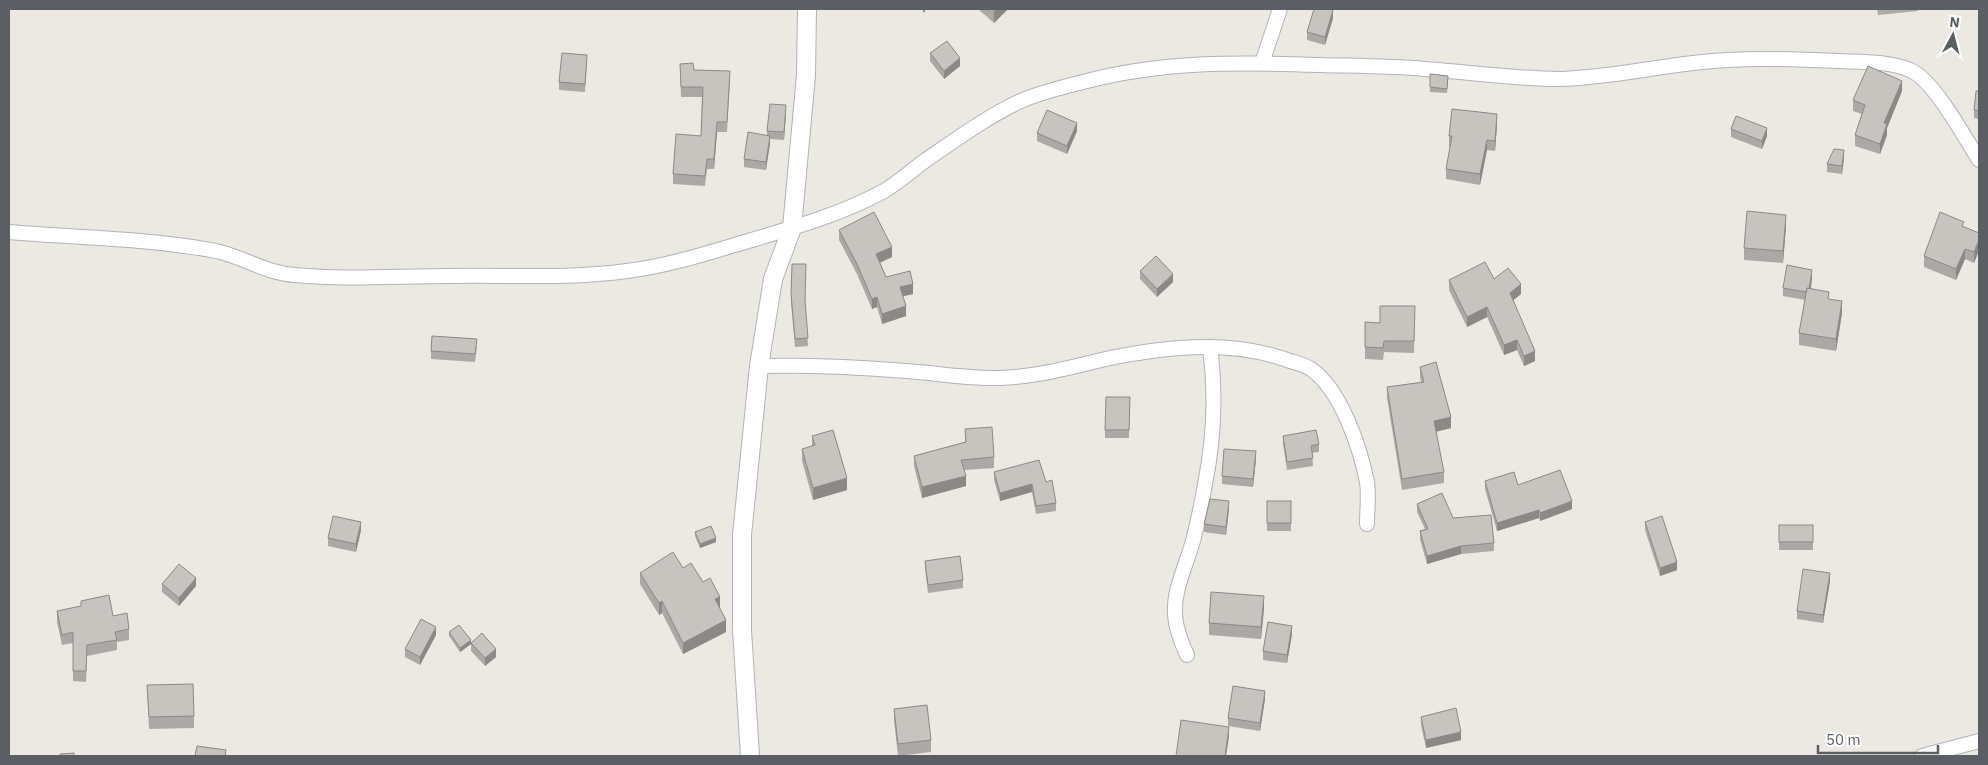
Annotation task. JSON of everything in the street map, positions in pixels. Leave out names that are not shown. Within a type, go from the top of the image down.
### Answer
[{"type":"street","points":[[750,756],[742,630],[742,535],[760,366],[773,279],[792,228],[806,74],[807,9]]},
{"type":"street","points":[[1262,63],[1280,9]]},
{"type":"street","points":[[9,232],[160,243],[219,252],[237,257],[267,271],[290,275],[374,278],[587,276],[636,270],[792,228],[852,206],[886,190],[975,127],[1022,100],[1081,82],[1140,69],[1204,64],[1262,63],[1394,67],[1561,79],[1622,73],[1698,62],[1757,59],[1832,61],[1892,66],[1909,70],[1919,75],[1957,124],[1979,160]]},
{"type":"street","points":[[760,366],[842,366],[1000,378],[1186,347],[1245,348],[1281,357],[1310,368],[1325,382],[1339,404],[1353,434],[1367,484],[1367,524]]},
{"type":"street","points":[[1187,655],[1180,638],[1175,615],[1176,599],[1194,537],[1206,482],[1213,422],[1214,391],[1210,347]]},
{"type":"street","points":[[1922,756],[1979,741]]},
{"type":"building","points":[[1314,9],[1333,10],[1325,37],[1307,32]]},
{"type":"building","points":[[947,41],[960,58],[944,71],[930,53]]},
{"type":"building","points":[[562,53],[587,55],[585,84],[559,82]]},
{"type":"building","points":[[693,63],[694,70],[730,71],[727,122],[717,122],[714,159],[707,159],[705,176],[673,174],[676,134],[701,136],[703,87],[681,87],[680,64]]},
{"type":"building","points":[[1868,66],[1902,81],[1884,123],[1887,124],[1880,144],[1855,135],[1865,105],[1853,100]]},
{"type":"building","points":[[1430,74],[1448,76],[1447,89],[1430,87]]},
{"type":"building","points":[[1976,91],[1979,91],[1979,111],[1974,110]]},
{"type":"building","points":[[770,104],[786,105],[784,132],[767,131]]},
{"type":"building","points":[[1452,109],[1497,114],[1495,141],[1487,140],[1480,174],[1446,169],[1452,136],[1449,136]]},
{"type":"building","points":[[1047,110],[1077,123],[1067,146],[1037,133]]},
{"type":"building","points":[[1736,116],[1767,128],[1762,141],[1731,129]]},
{"type":"building","points":[[748,132],[770,136],[766,162],[744,159]]},
{"type":"building","points":[[1834,149],[1844,150],[1842,166],[1827,164]]},
{"type":"building","points":[[1747,211],[1786,215],[1783,251],[1744,248]]},
{"type":"building","points":[[874,212],[892,247],[876,254],[886,277],[910,271],[913,284],[900,287],[906,306],[882,314],[877,297],[872,299],[857,264],[839,230]]},
{"type":"building","points":[[1940,212],[1964,222],[1962,226],[1979,233],[1979,240],[1974,252],[1965,249],[1956,269],[1924,256]]},
{"type":"building","points":[[1156,256],[1173,274],[1157,289],[1140,271]]},
{"type":"building","points":[[1485,262],[1494,279],[1508,268],[1521,284],[1510,293],[1535,351],[1524,356],[1517,340],[1504,345],[1487,307],[1467,317],[1449,280]]},
{"type":"building","points":[[792,264],[806,264],[805,300],[808,338],[795,339],[791,294]]},
{"type":"building","points":[[1787,265],[1812,270],[1809,289],[1807,288],[1806,292],[1783,288]]},
{"type":"building","points":[[1807,288],[1829,292],[1828,299],[1842,301],[1836,339],[1799,333]]},
{"type":"building","points":[[1380,306],[1415,306],[1414,341],[1384,341],[1383,348],[1365,347],[1365,322],[1380,323]]},
{"type":"building","points":[[432,336],[477,339],[475,354],[431,351]]},
{"type":"building","points":[[1436,362],[1451,417],[1434,421],[1444,472],[1402,479],[1387,387],[1424,382],[1420,367]]},
{"type":"building","points":[[1106,397],[1130,397],[1129,430],[1105,430]]},
{"type":"building","points":[[992,427],[994,457],[961,460],[966,476],[922,487],[914,456],[966,442],[965,429]]},
{"type":"building","points":[[833,430],[847,478],[813,488],[802,449],[815,445],[812,436]]},
{"type":"building","points":[[1316,430],[1319,444],[1311,446],[1313,458],[1287,462],[1283,436]]},
{"type":"building","points":[[1224,449],[1256,451],[1253,479],[1222,476]]},
{"type":"building","points":[[1039,460],[1046,482],[1052,480],[1056,503],[1036,506],[1032,484],[1000,493],[994,472]]},
{"type":"building","points":[[1560,470],[1572,501],[1540,513],[1539,510],[1497,523],[1485,481],[1514,472],[1518,485]]},
{"type":"building","points":[[1442,493],[1453,518],[1491,515],[1494,543],[1461,546],[1427,556],[1420,531],[1428,529],[1417,504]]},
{"type":"building","points":[[1210,499],[1229,501],[1226,527],[1204,524]]},
{"type":"building","points":[[1267,501],[1291,501],[1291,523],[1267,523]]},
{"type":"building","points":[[333,516],[361,522],[356,544],[328,538]]},
{"type":"building","points":[[1662,516],[1677,562],[1660,568],[1645,522]]},
{"type":"building","points":[[1779,525],[1813,525],[1813,542],[1779,542]]},
{"type":"building","points":[[711,526],[716,538],[700,544],[695,532]]},
{"type":"building","points":[[673,552],[683,568],[691,563],[703,582],[710,578],[720,597],[715,599],[726,620],[683,643],[662,601],[659,603],[640,573]]},
{"type":"building","points":[[960,556],[963,580],[928,585],[925,561]]},
{"type":"building","points":[[179,564],[196,578],[179,598],[162,584]]},
{"type":"building","points":[[1803,569],[1830,573],[1823,615],[1797,611]]},
{"type":"building","points":[[1211,592],[1264,596],[1261,627],[1209,623]]},
{"type":"building","points":[[109,595],[113,616],[127,613],[129,629],[115,632],[117,640],[87,645],[86,671],[73,671],[73,632],[62,635],[57,611],[81,606],[81,601]]},
{"type":"building","points":[[421,619],[436,627],[420,657],[405,649]]},
{"type":"building","points":[[1268,622],[1292,626],[1287,655],[1263,651]]},
{"type":"building","points":[[459,625],[471,640],[460,648],[449,632]]},
{"type":"building","points":[[482,633],[496,649],[485,658],[471,643]]},
{"type":"building","points":[[193,684],[194,716],[149,717],[147,685]]},
{"type":"building","points":[[1233,686],[1265,691],[1260,723],[1228,718]]},
{"type":"building","points":[[927,705],[931,740],[898,744],[894,709]]},
{"type":"building","points":[[1456,708],[1461,732],[1426,740],[1421,717]]},
{"type":"building","points":[[1181,720],[1229,727],[1225,756],[1176,756]]},
{"type":"building","points":[[197,746],[226,750],[225,756],[195,756]]},
{"type":"building","points":[[74,753],[74,756],[60,756],[60,754]]}]
